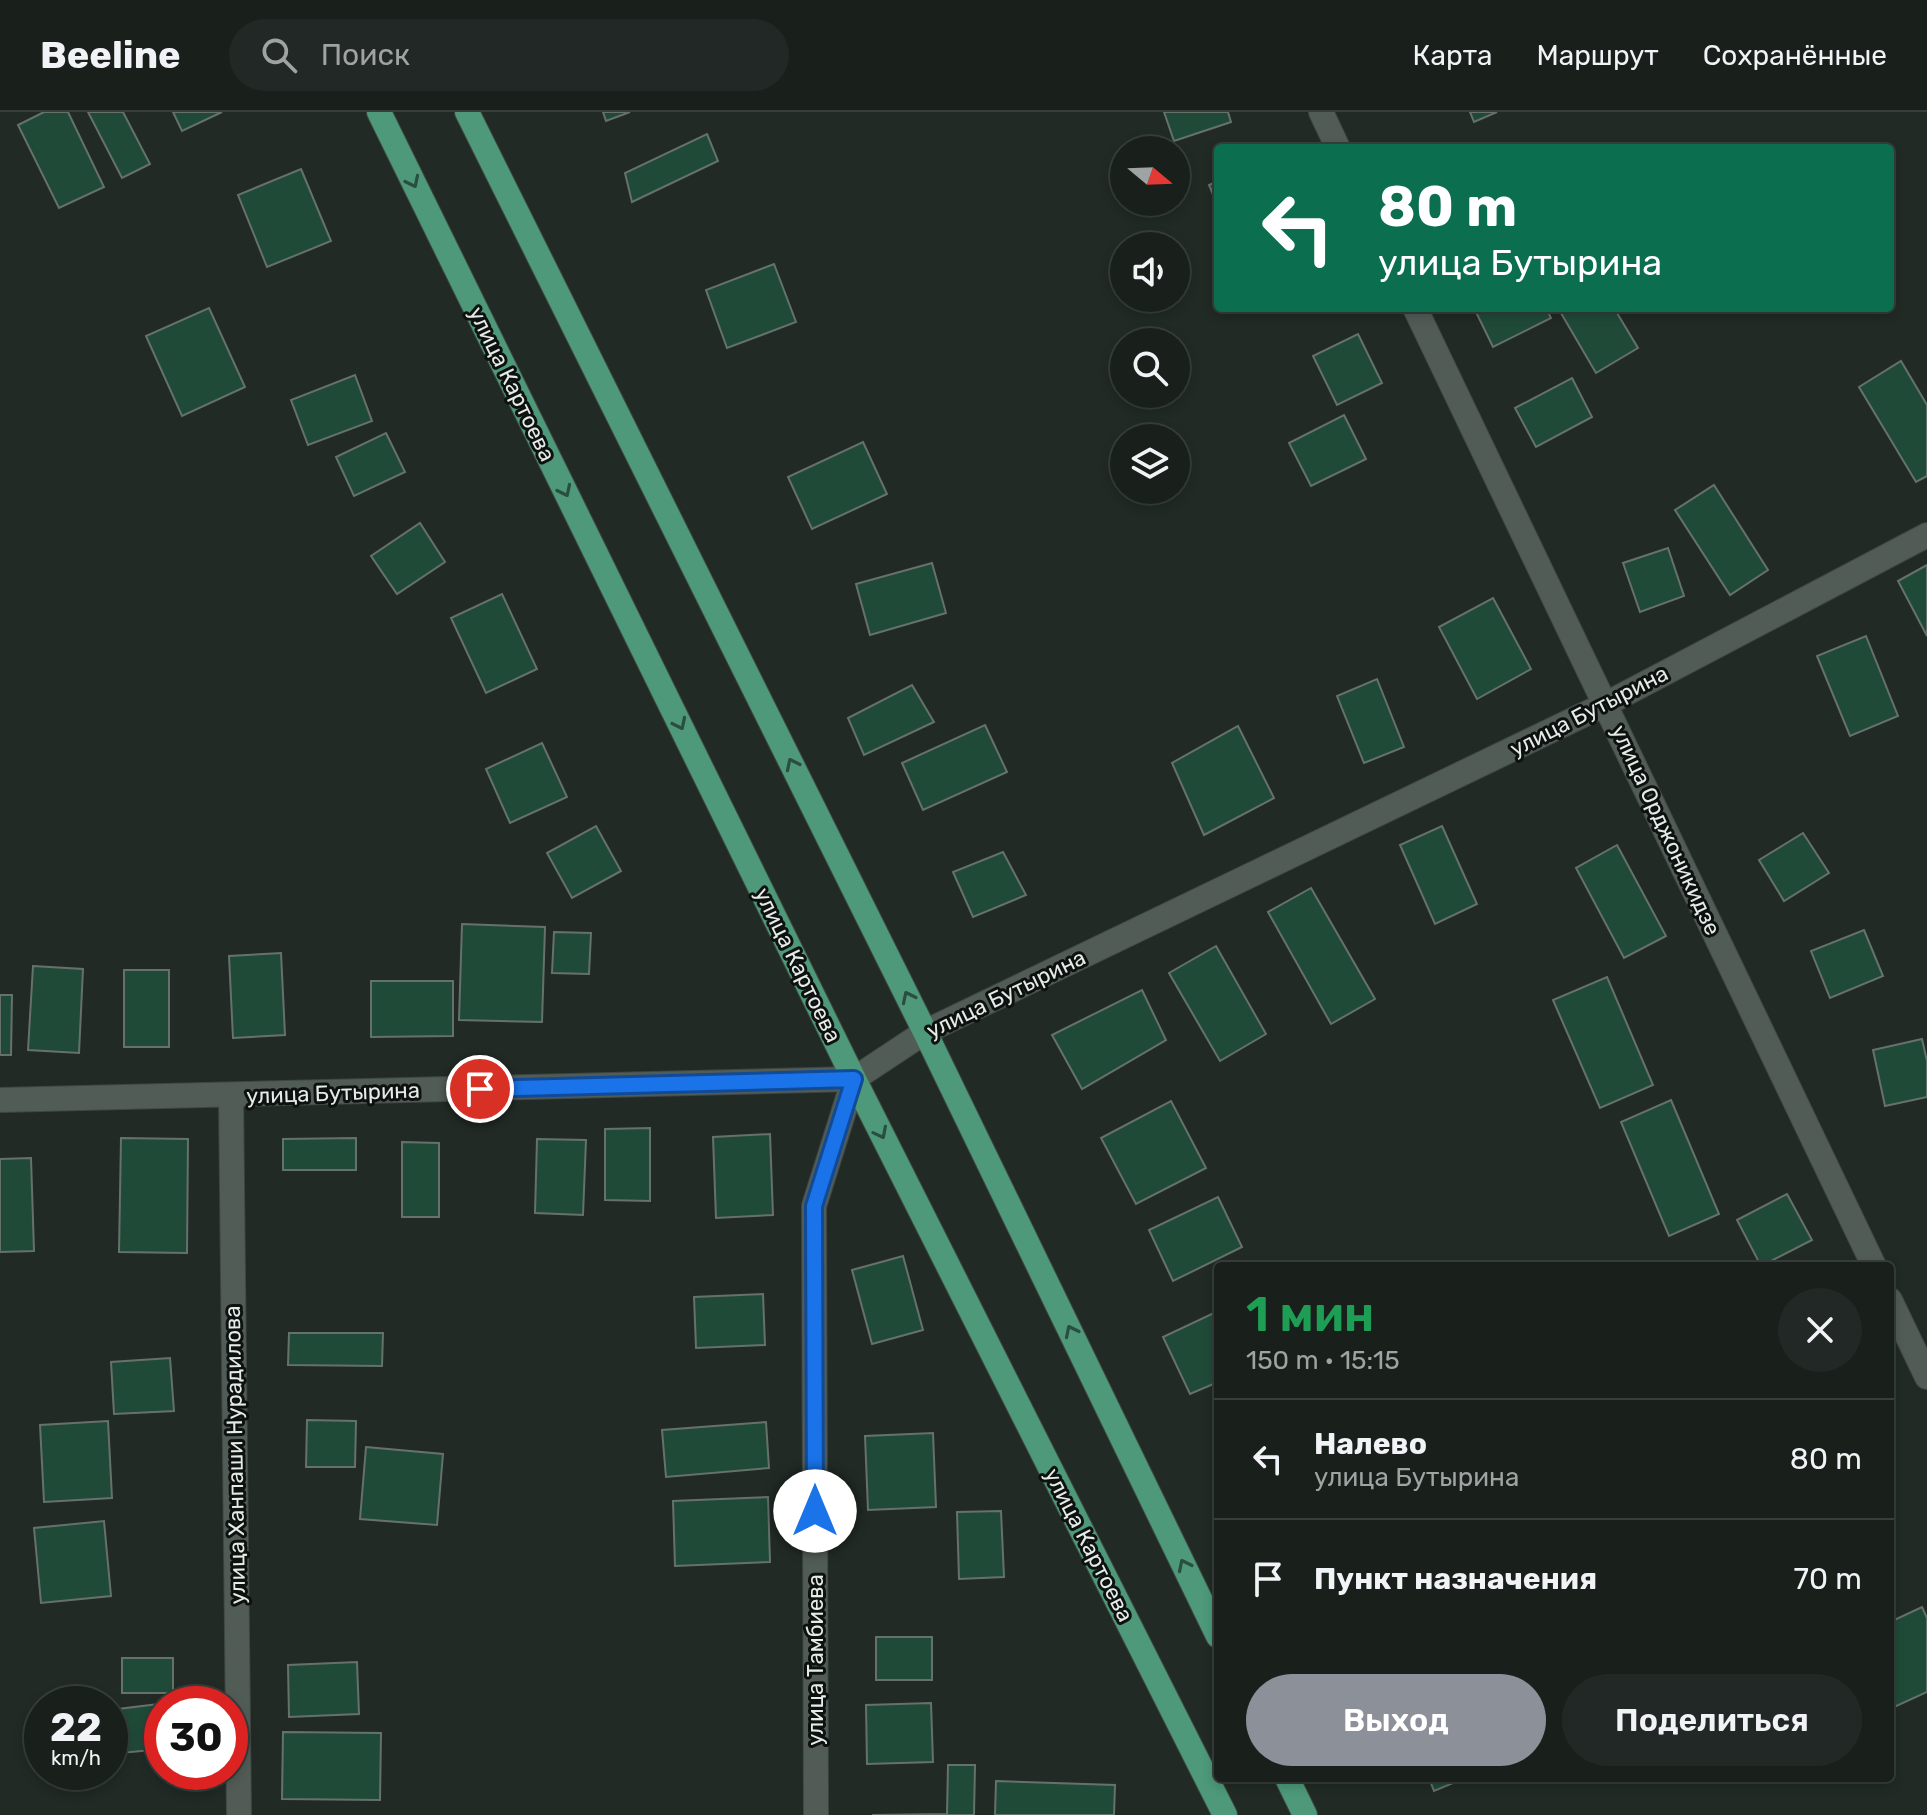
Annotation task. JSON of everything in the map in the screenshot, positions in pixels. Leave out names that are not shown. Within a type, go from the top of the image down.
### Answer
[{"type":"main road","name":"улица Картоева","points":[[379,112],[854,1079],[1225,1815]]},
{"type":"main road","points":[[467,112],[925,1032],[1214,1628]]},
{"type":"main road","points":[[1289,1782],[1305,1815]]},
{"type":"street","points":[[1321,112],[1336,144]]},
{"type":"street","name":"улица Орджоникидзе","points":[[1417,312],[1872,1262]]},
{"type":"street","name":"улица Бутырина","points":[[0,1100],[854,1079],[925,1032],[1606,704],[1927,535]]},
{"type":"street","name":"улица Тамбиева","points":[[816,1815],[814,1206],[854,1079]]},
{"type":"street","name":"улица Ханпаши Нурадилова","points":[[231,1096],[239,1815]]},
{"type":"street","points":[[1894,1308],[1927,1377]]},
{"type":"building","points":[[44,112],[68,112],[104,187],[59,208],[18,125]]},
{"type":"building","points":[[88,112],[123,112],[150,164],[122,178]]},
{"type":"building","points":[[173,112],[222,112],[182,131]]},
{"type":"building","points":[[603,112],[630,112],[606,121]]},
{"type":"building","points":[[1164,112],[1228,112],[1231,122],[1189,136],[1172,136]]},
{"type":"building","points":[[1470,112],[1497,112],[1474,122]]},
{"type":"building","points":[[707,134],[718,161],[632,202],[625,173]]},
{"type":"building","points":[[301,169],[331,241],[267,267],[238,195]]},
{"type":"building","points":[[774,264],[796,322],[727,348],[706,290]]},
{"type":"building","points":[[209,308],[245,387],[182,416],[146,336]]},
{"type":"building","points":[[1476,312],[1548,312],[1551,318],[1493,347]]},
{"type":"building","points":[[1560,312],[1616,312],[1638,348],[1596,373]]},
{"type":"building","points":[[1358,334],[1382,383],[1337,405],[1313,356]]},
{"type":"building","points":[[1901,361],[1927,405],[1927,476],[1916,482],[1859,387]]},
{"type":"building","points":[[355,375],[372,421],[308,445],[291,400]]},
{"type":"building","points":[[1572,378],[1592,417],[1536,447],[1515,408]]},
{"type":"building","points":[[1344,415],[1366,459],[1311,486],[1289,443]]},
{"type":"building","points":[[386,433],[405,472],[354,496],[336,457]]},
{"type":"building","points":[[863,442],[887,494],[812,529],[788,477]]},
{"type":"building","points":[[1714,485],[1768,570],[1730,595],[1675,510]]},
{"type":"building","points":[[420,523],[445,562],[397,594],[371,556]]},
{"type":"building","points":[[1668,548],[1684,596],[1640,612],[1623,563]]},
{"type":"building","points":[[932,563],[946,613],[870,635],[856,584]]},
{"type":"building","points":[[1927,565],[1927,636],[1898,581]]},
{"type":"building","points":[[502,594],[537,669],[486,693],[451,618]]},
{"type":"building","points":[[1493,598],[1531,669],[1477,699],[1439,627]]},
{"type":"building","points":[[1866,636],[1898,716],[1850,736],[1817,656]]},
{"type":"building","points":[[1377,679],[1404,747],[1364,763],[1337,696]]},
{"type":"building","points":[[912,685],[934,722],[864,755],[848,718]]},
{"type":"building","points":[[985,725],[1007,772],[923,810],[902,763]]},
{"type":"building","points":[[1238,726],[1274,798],[1204,835],[1172,763]]},
{"type":"building","points":[[542,743],[567,797],[510,823],[486,769]]},
{"type":"building","points":[[596,826],[621,871],[572,898],[547,853]]},
{"type":"building","points":[[1442,826],[1477,904],[1435,924],[1400,845]]},
{"type":"building","points":[[1803,833],[1829,873],[1784,901],[1759,860]]},
{"type":"building","points":[[1617,845],[1666,936],[1624,958],[1576,868]]},
{"type":"building","points":[[1003,852],[1026,895],[973,917],[953,872]]},
{"type":"building","points":[[1311,888],[1375,999],[1331,1024],[1268,912]]},
{"type":"building","points":[[462,924],[545,927],[542,1022],[459,1020]]},
{"type":"building","points":[[1864,930],[1883,976],[1830,998],[1811,951]]},
{"type":"building","points":[[554,932],[591,933],[589,974],[552,973]]},
{"type":"building","points":[[1216,946],[1266,1034],[1220,1061],[1169,973]]},
{"type":"building","points":[[281,953],[285,1035],[233,1038],[229,956]]},
{"type":"building","points":[[33,966],[83,969],[79,1053],[28,1050]]},
{"type":"building","points":[[124,970],[169,970],[169,1047],[124,1047]]},
{"type":"building","points":[[1607,977],[1653,1085],[1600,1108],[1553,1000]]},
{"type":"building","points":[[371,981],[453,981],[453,1036],[371,1037]]},
{"type":"building","points":[[1142,990],[1166,1040],[1082,1089],[1052,1035]]},
{"type":"building","points":[[0,995],[12,995],[11,1055],[0,1055]]},
{"type":"building","points":[[1922,1039],[1927,1061],[1927,1097],[1885,1106],[1873,1050]]},
{"type":"building","points":[[1671,1100],[1719,1214],[1669,1236],[1621,1122]]},
{"type":"building","points":[[1171,1101],[1206,1168],[1136,1204],[1101,1138]]},
{"type":"building","points":[[650,1128],[650,1201],[605,1200],[605,1129]]},
{"type":"building","points":[[770,1134],[773,1215],[716,1218],[713,1137]]},
{"type":"building","points":[[121,1138],[188,1139],[187,1253],[119,1252]]},
{"type":"building","points":[[356,1138],[356,1170],[283,1170],[283,1139]]},
{"type":"building","points":[[537,1139],[586,1140],[583,1215],[535,1213]]},
{"type":"building","points":[[402,1142],[439,1143],[439,1217],[402,1217]]},
{"type":"building","points":[[31,1158],[34,1251],[0,1252],[0,1159]]},
{"type":"building","points":[[1787,1194],[1812,1240],[1769,1262],[1759,1262],[1737,1220]]},
{"type":"building","points":[[1218,1197],[1242,1247],[1173,1281],[1149,1230]]},
{"type":"building","points":[[903,1256],[923,1330],[872,1344],[852,1270]]},
{"type":"building","points":[[763,1294],[765,1345],[696,1348],[694,1297]]},
{"type":"building","points":[[1214,1313],[1214,1384],[1190,1394],[1163,1337]]},
{"type":"building","points":[[289,1333],[383,1333],[382,1366],[288,1365]]},
{"type":"building","points":[[170,1358],[174,1411],[114,1414],[111,1362]]},
{"type":"building","points":[[307,1420],[356,1421],[355,1467],[306,1467]]},
{"type":"building","points":[[108,1421],[112,1498],[44,1502],[40,1425]]},
{"type":"building","points":[[766,1422],[769,1468],[666,1477],[662,1430]]},
{"type":"building","points":[[933,1433],[936,1507],[868,1510],[865,1436]]},
{"type":"building","points":[[366,1447],[443,1454],[437,1525],[360,1519]]},
{"type":"building","points":[[768,1497],[770,1562],[675,1566],[673,1501]]},
{"type":"building","points":[[1001,1511],[1004,1577],[959,1579],[957,1512]]},
{"type":"building","points":[[104,1521],[111,1596],[41,1603],[34,1528]]},
{"type":"building","points":[[1922,1607],[1927,1618],[1927,1692],[1894,1707],[1894,1620]]},
{"type":"building","points":[[876,1637],[932,1637],[932,1680],[876,1680]]},
{"type":"building","points":[[122,1658],[173,1658],[173,1686],[144,1686],[144,1693],[128,1693],[128,1686],[122,1686]]},
{"type":"building","points":[[357,1662],[359,1714],[289,1717],[288,1665]]},
{"type":"building","points":[[931,1703],[933,1762],[867,1764],[866,1705]]},
{"type":"building","points":[[144,1706],[144,1751],[128,1752],[128,1708]]},
{"type":"building","points":[[283,1732],[381,1733],[380,1800],[282,1799]]},
{"type":"building","points":[[948,1765],[975,1765],[974,1815],[872,1815],[947,1814]]},
{"type":"building","points":[[996,1781],[1115,1785],[1114,1815],[995,1815]]},
{"type":"building","points":[[1431,1782],[1455,1782],[1434,1791]]},
{"type":"route","points":[[480,1089],[854,1079],[814,1206],[815,1511]]}]
